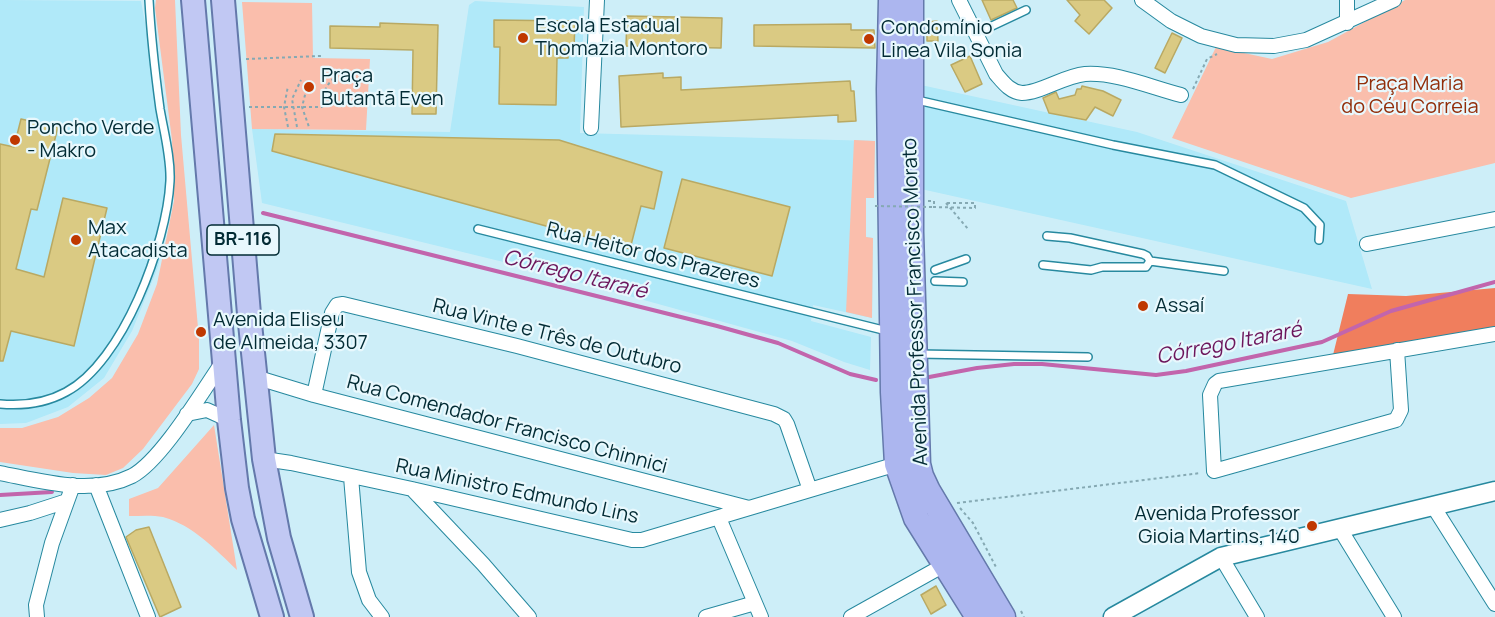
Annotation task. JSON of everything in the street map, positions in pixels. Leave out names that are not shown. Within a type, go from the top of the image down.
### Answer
[{"type":"highway","name":"Avenida Professor Francisco Morato","points":[[891,0],[889,89],[892,333],[897,464],[916,519],[978,617]]},
{"type":"highway","name":"Avenida Professor Francisco Morato","points":[[911,0],[911,236],[918,454],[921,476],[1011,613]]},
{"type":"main road","name":"BR-116","points":[[192,0],[237,488],[245,528],[272,617]]},
{"type":"main road","name":"BR-116","points":[[223,0],[264,459],[279,538],[302,617]]},
{"type":"main road","points":[[257,567],[270,588],[279,617]]},
{"type":"street","points":[[591,128],[597,0]]},
{"type":"street","points":[[959,0],[996,74],[1005,84],[1020,93],[1084,74],[1107,75],[1180,95]]},
{"type":"street","points":[[1142,0],[1171,21],[1201,36],[1236,45],[1274,46],[1306,40],[1394,0]]},
{"type":"street","points":[[1347,0],[1347,23]]},
{"type":"street","points":[[1367,243],[1495,219]]},
{"type":"street","name":"Rua Vinte e Três de Outubro","points":[[314,395],[332,313],[338,305],[343,304],[517,346],[774,414],[784,419],[787,424],[810,490]]},
{"type":"street","points":[[1397,350],[1401,410],[1396,420],[1214,471],[1210,395],[1219,381],[1397,350],[1495,338]]},
{"type":"street","points":[[0,473],[73,485],[96,485],[132,476],[163,447],[225,360]]},
{"type":"street","name":"Rua Comendador Francisco Chinnici","points":[[255,377],[314,395],[751,508]]},
{"type":"street","points":[[187,414],[207,410],[229,420]]},
{"type":"street","name":"Rua Ministro Edmundo Lins","points":[[264,459],[412,489],[632,540],[642,540],[897,464]]},
{"type":"street","points":[[351,477],[359,573],[369,600],[382,617]]},
{"type":"street","points":[[37,617],[36,605],[52,543],[73,485]]},
{"type":"street","points":[[96,485],[148,617]]},
{"type":"street","points":[[412,489],[483,564],[529,617]]},
{"type":"street","points":[[1113,617],[1221,557],[1495,491]]},
{"type":"street","points":[[0,520],[67,501]]},
{"type":"street","points":[[1433,506],[1495,604]]},
{"type":"street","points":[[718,518],[761,617]]},
{"type":"street","points":[[1340,529],[1394,617]]},
{"type":"street","points":[[1221,557],[1257,617]]},
{"type":"street","points":[[851,617],[946,564]]},
{"type":"street","points":[[706,617],[755,603]]},
{"type":"lane","points":[[0,404],[26,404],[48,400],[67,392],[83,381],[109,351],[139,294],[156,253],[164,224],[170,180],[152,53],[149,0]]},
{"type":"lane","points":[[975,34],[1026,10]]},
{"type":"lane","points":[[911,99],[1113,145],[1215,165],[1304,208],[1320,225],[1319,240]]},
{"type":"lane","name":"Rua Heitor dos Prazeres","points":[[478,229],[892,333]]},
{"type":"lane","points":[[1047,236],[1070,238],[1143,254],[1150,261]]},
{"type":"lane","points":[[935,270],[966,259]]},
{"type":"lane","points":[[1043,264],[1091,270],[1102,267],[1146,267],[1150,261]]},
{"type":"lane","points":[[1150,261],[1224,271]]},
{"type":"lane","points":[[935,281],[963,282]]},
{"type":"lane","points":[[915,354],[1088,357]]},
{"type":"path","points":[[1180,95],[1192,90],[1207,58],[1236,45]]},
{"type":"path","points":[[240,59],[321,56]]},
{"type":"path","points":[[243,107],[322,107],[325,91],[337,76]]},
{"type":"path","points":[[297,127],[292,99],[301,80]]},
{"type":"path","points":[[308,83],[302,107],[309,127]]},
{"type":"path","points":[[288,86],[284,107],[288,127]]},
{"type":"path","points":[[933,202],[932,207],[927,207],[928,201],[934,201],[933,207]]},
{"type":"path","points":[[875,206],[949,208],[958,208],[975,208],[975,203],[946,203],[953,212],[968,229]]},
{"type":"path","points":[[1000,574],[973,523],[956,503],[1214,471]]},
{"type":"path","points":[[1011,613],[1024,617]]},
{"type":"shaded area","points":[[0,0],[141,1],[157,88],[172,203],[158,267],[132,331],[104,378],[68,407],[26,423],[0,424]]},
{"type":"shaded area","points":[[475,1],[584,7],[580,133],[875,141],[874,198],[866,198],[866,237],[873,238],[872,318],[813,305],[811,321],[871,337],[870,370],[792,341],[528,268],[262,203],[252,129],[450,132],[469,5]]},
{"type":"shaded area","points":[[921,85],[1137,132],[1346,201],[1372,289],[921,189]]},
{"type":"shaded area","points":[[1495,288],[1495,331],[1333,355],[1348,294],[1406,296]]},
{"type":"green space","points":[[156,0],[175,0],[181,135],[199,339],[199,369],[192,384],[143,449],[123,468],[106,475],[73,473],[0,462],[0,428],[22,428],[58,417],[89,398],[112,378],[138,334],[157,284],[174,201],[172,140],[155,8]]},
{"type":"green space","name":"Praça Maria do Céu Correia","points":[[1405,0],[1495,0],[1495,163],[1351,198],[1172,138],[1216,47],[1272,59],[1328,42]]},
{"type":"green space","name":"Praça Butantã Even","points":[[242,2],[312,3],[313,58],[370,59],[366,130],[252,129]]},
{"type":"green space","points":[[854,140],[875,141],[874,198],[866,198],[866,237],[873,238],[872,318],[846,312]]},
{"type":"green space","points":[[214,425],[237,570],[194,532],[174,521],[163,517],[129,516],[129,499],[158,488]]},
{"type":"building","points":[[982,0],[1013,0],[1017,8],[991,20]]},
{"type":"building","points":[[1067,0],[1104,0],[1112,8],[1089,34],[1075,21],[1080,15]]},
{"type":"building","points":[[627,16],[722,18],[721,48],[626,46]]},
{"type":"building","points":[[494,20],[575,21],[574,48],[568,48],[568,58],[557,58],[556,105],[499,104],[500,47],[494,47]]},
{"type":"building","points":[[937,21],[938,41],[927,41],[927,22]]},
{"type":"building","points":[[380,23],[438,25],[436,114],[412,114],[413,50],[330,48],[330,26],[380,27]]},
{"type":"building","points":[[851,24],[851,30],[874,30],[875,48],[754,46],[754,25]]},
{"type":"building","points":[[1172,33],[1182,38],[1165,73],[1155,68]]},
{"type":"building","points":[[970,56],[982,84],[965,92],[951,65]]},
{"type":"building","points":[[663,73],[663,78],[681,77],[681,90],[850,81],[851,91],[854,91],[856,121],[838,122],[838,115],[621,127],[619,76]]},
{"type":"building","points":[[1082,86],[1103,91],[1121,100],[1113,116],[1095,107],[1086,120],[1049,113],[1043,98],[1056,92],[1059,99],[1075,95],[1077,89],[1081,89]]},
{"type":"building","name":"Max Atacadista","points":[[21,119],[58,127],[37,210],[31,209],[16,269],[44,277],[63,198],[107,208],[74,346],[11,331],[3,361],[0,361],[0,144],[14,147]]},
{"type":"building","points":[[275,134],[559,140],[662,172],[654,209],[641,206],[630,249],[272,151]]},
{"type":"building","points":[[682,179],[790,207],[772,276],[664,248]]},
{"type":"building","points":[[149,527],[181,607],[160,617],[126,537],[136,530]]},
{"type":"building","points":[[936,586],[946,605],[931,614],[921,595]]},
{"type":"waterway","name":"Córrego Itararé","points":[[263,213],[717,326],[778,343],[850,374],[876,380]]},
{"type":"waterway","name":"Córrego Itararé","points":[[924,378],[1014,364],[1042,364],[1156,375],[1186,371],[1322,342],[1391,311],[1495,282]]},
{"type":"waterway","points":[[0,495],[52,492]]},
{"type":"place","name":"Escola Estadual Thomazia Montoro","points":[[523,38]]},
{"type":"place","name":"Condomínio Linea Vila Sonia","points":[[869,39]]},
{"type":"place","name":"Praça Butantã Even","points":[[309,87]]},
{"type":"place","name":"Poncho Verde - Makro","points":[[15,140]]},
{"type":"place","name":"Max Atacadista","points":[[76,240]]},
{"type":"place","name":"Assaí","points":[[1143,306]]},
{"type":"place","name":"Avenida Eliseu de Almeida, 3307","points":[[201,332]]},
{"type":"place","name":"Avenida Professor Gioia Martins, 140","points":[[1312,526]]}]
